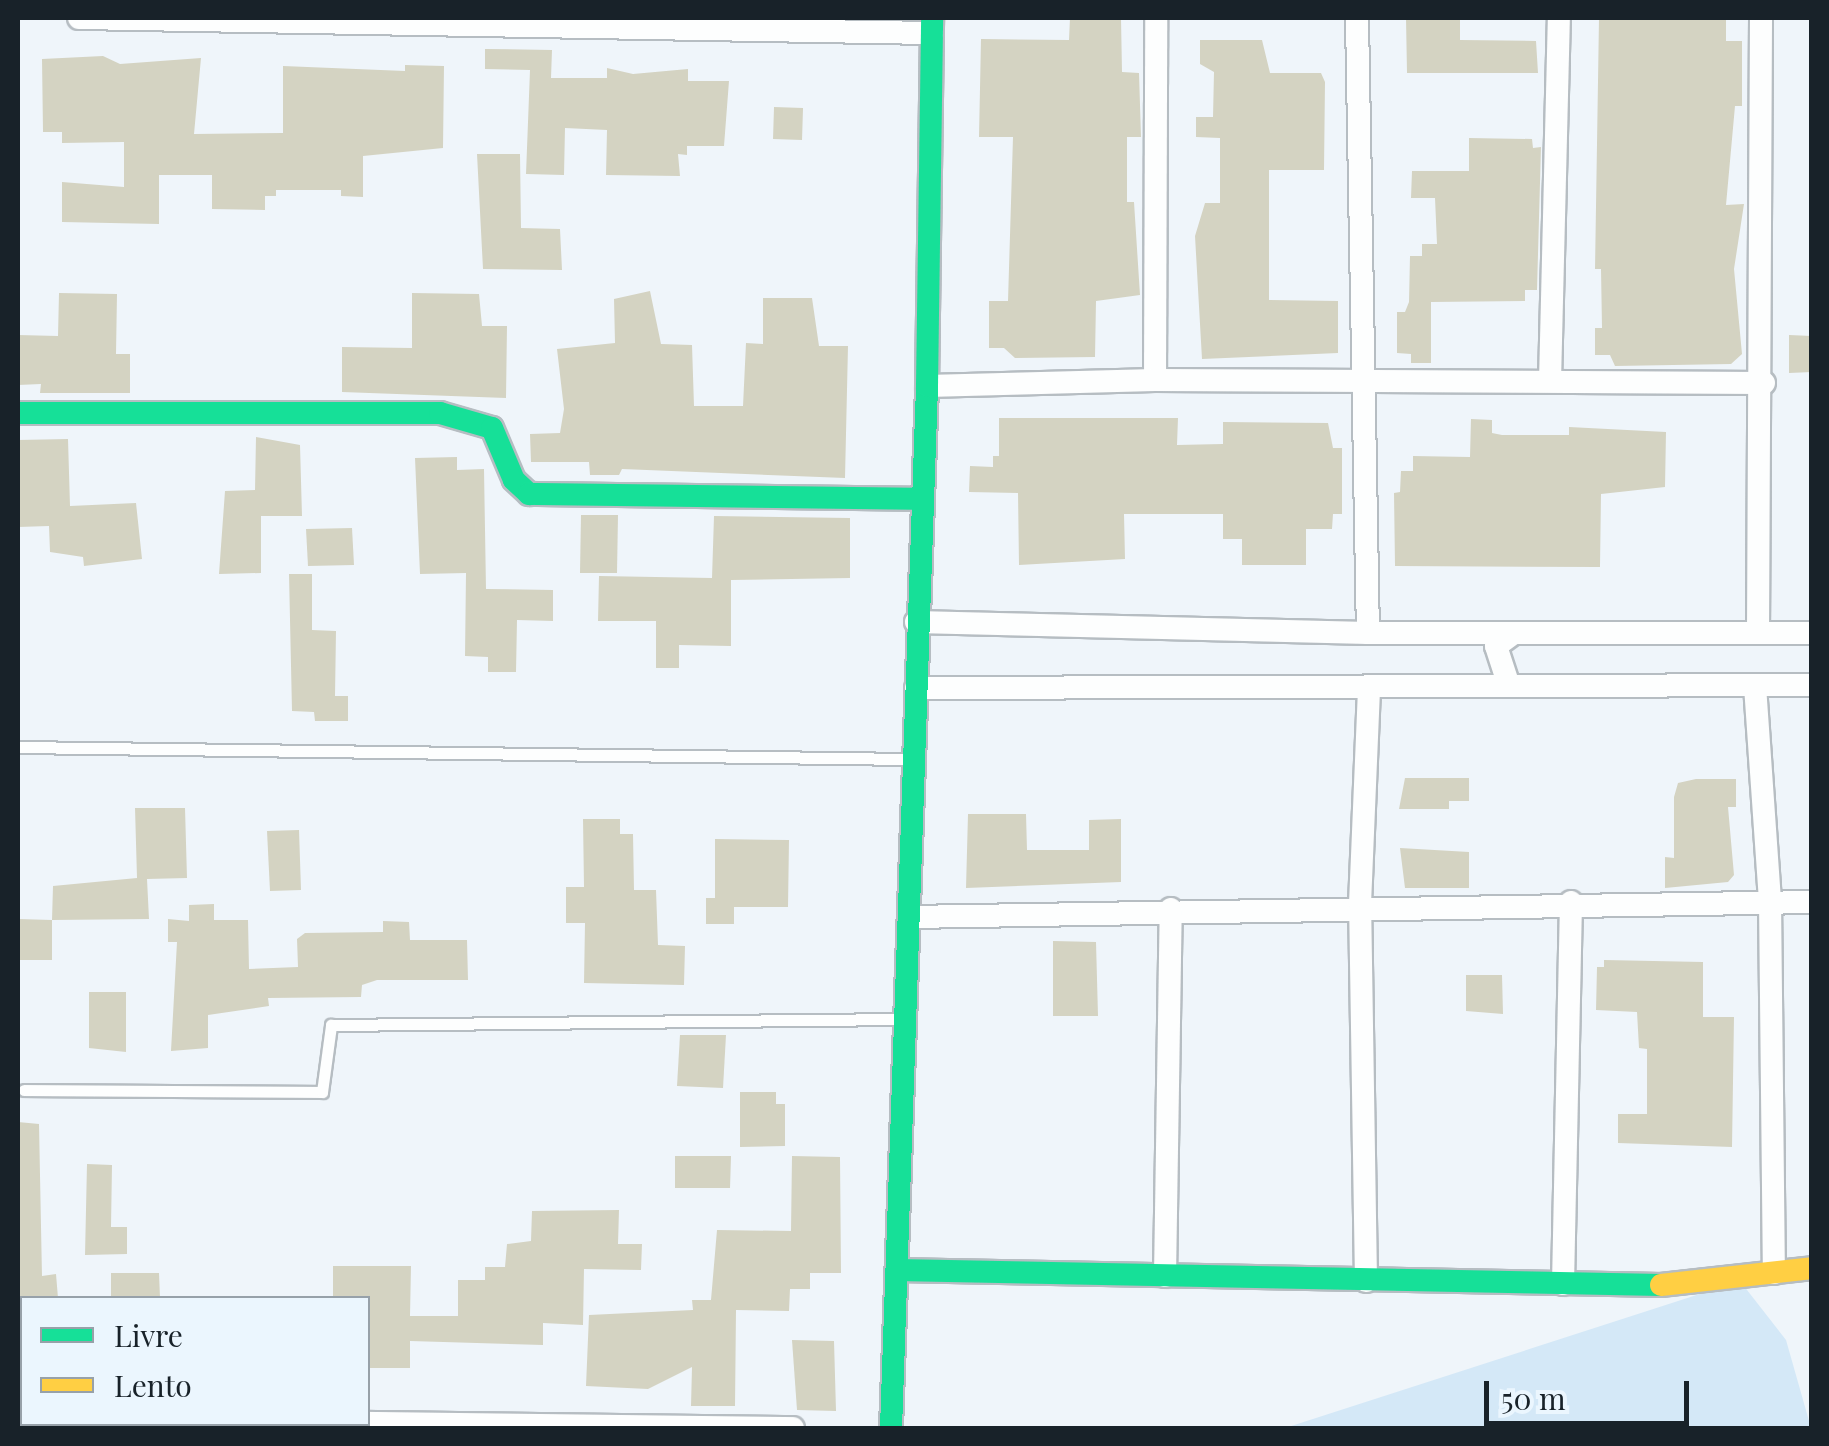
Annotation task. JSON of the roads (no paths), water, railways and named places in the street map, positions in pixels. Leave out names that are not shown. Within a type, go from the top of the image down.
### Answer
[{"type":"street","points":[[78,18],[932,25],[927,386],[891,1428]]},
{"type":"street","points":[[1155,380],[1156,18]]},
{"type":"street","points":[[1356,18],[1360,381],[1368,633]]},
{"type":"street","points":[[1550,381],[1560,18]]},
{"type":"street","points":[[1758,633],[1764,382],[1760,18]]},
{"type":"street","points":[[927,386],[1155,380],[1764,382]]},
{"type":"street","points":[[18,413],[440,413],[492,428],[514,480],[529,494],[923,499]]},
{"type":"street","points":[[916,622],[1368,633],[1812,633]]},
{"type":"street","points":[[1509,686],[1496,646],[1514,633]]},
{"type":"street","points":[[916,688],[1812,684]]},
{"type":"street","points":[[1366,1281],[1360,904],[1369,686]]},
{"type":"street","points":[[1755,686],[1770,900],[1774,1273]]},
{"type":"street","points":[[1563,1284],[1571,902]]},
{"type":"street","points":[[909,916],[1360,904],[1812,902]]},
{"type":"street","points":[[1165,1276],[1171,909]]},
{"type":"street","points":[[896,1270],[1676,1286],[1812,1268]]},
{"type":"street","points":[[370,1423],[794,1428]]},
{"type":"lane","points":[[18,748],[914,759]]},
{"type":"lane","points":[[24,1090],[322,1092],[331,1024],[905,1019]]}]
